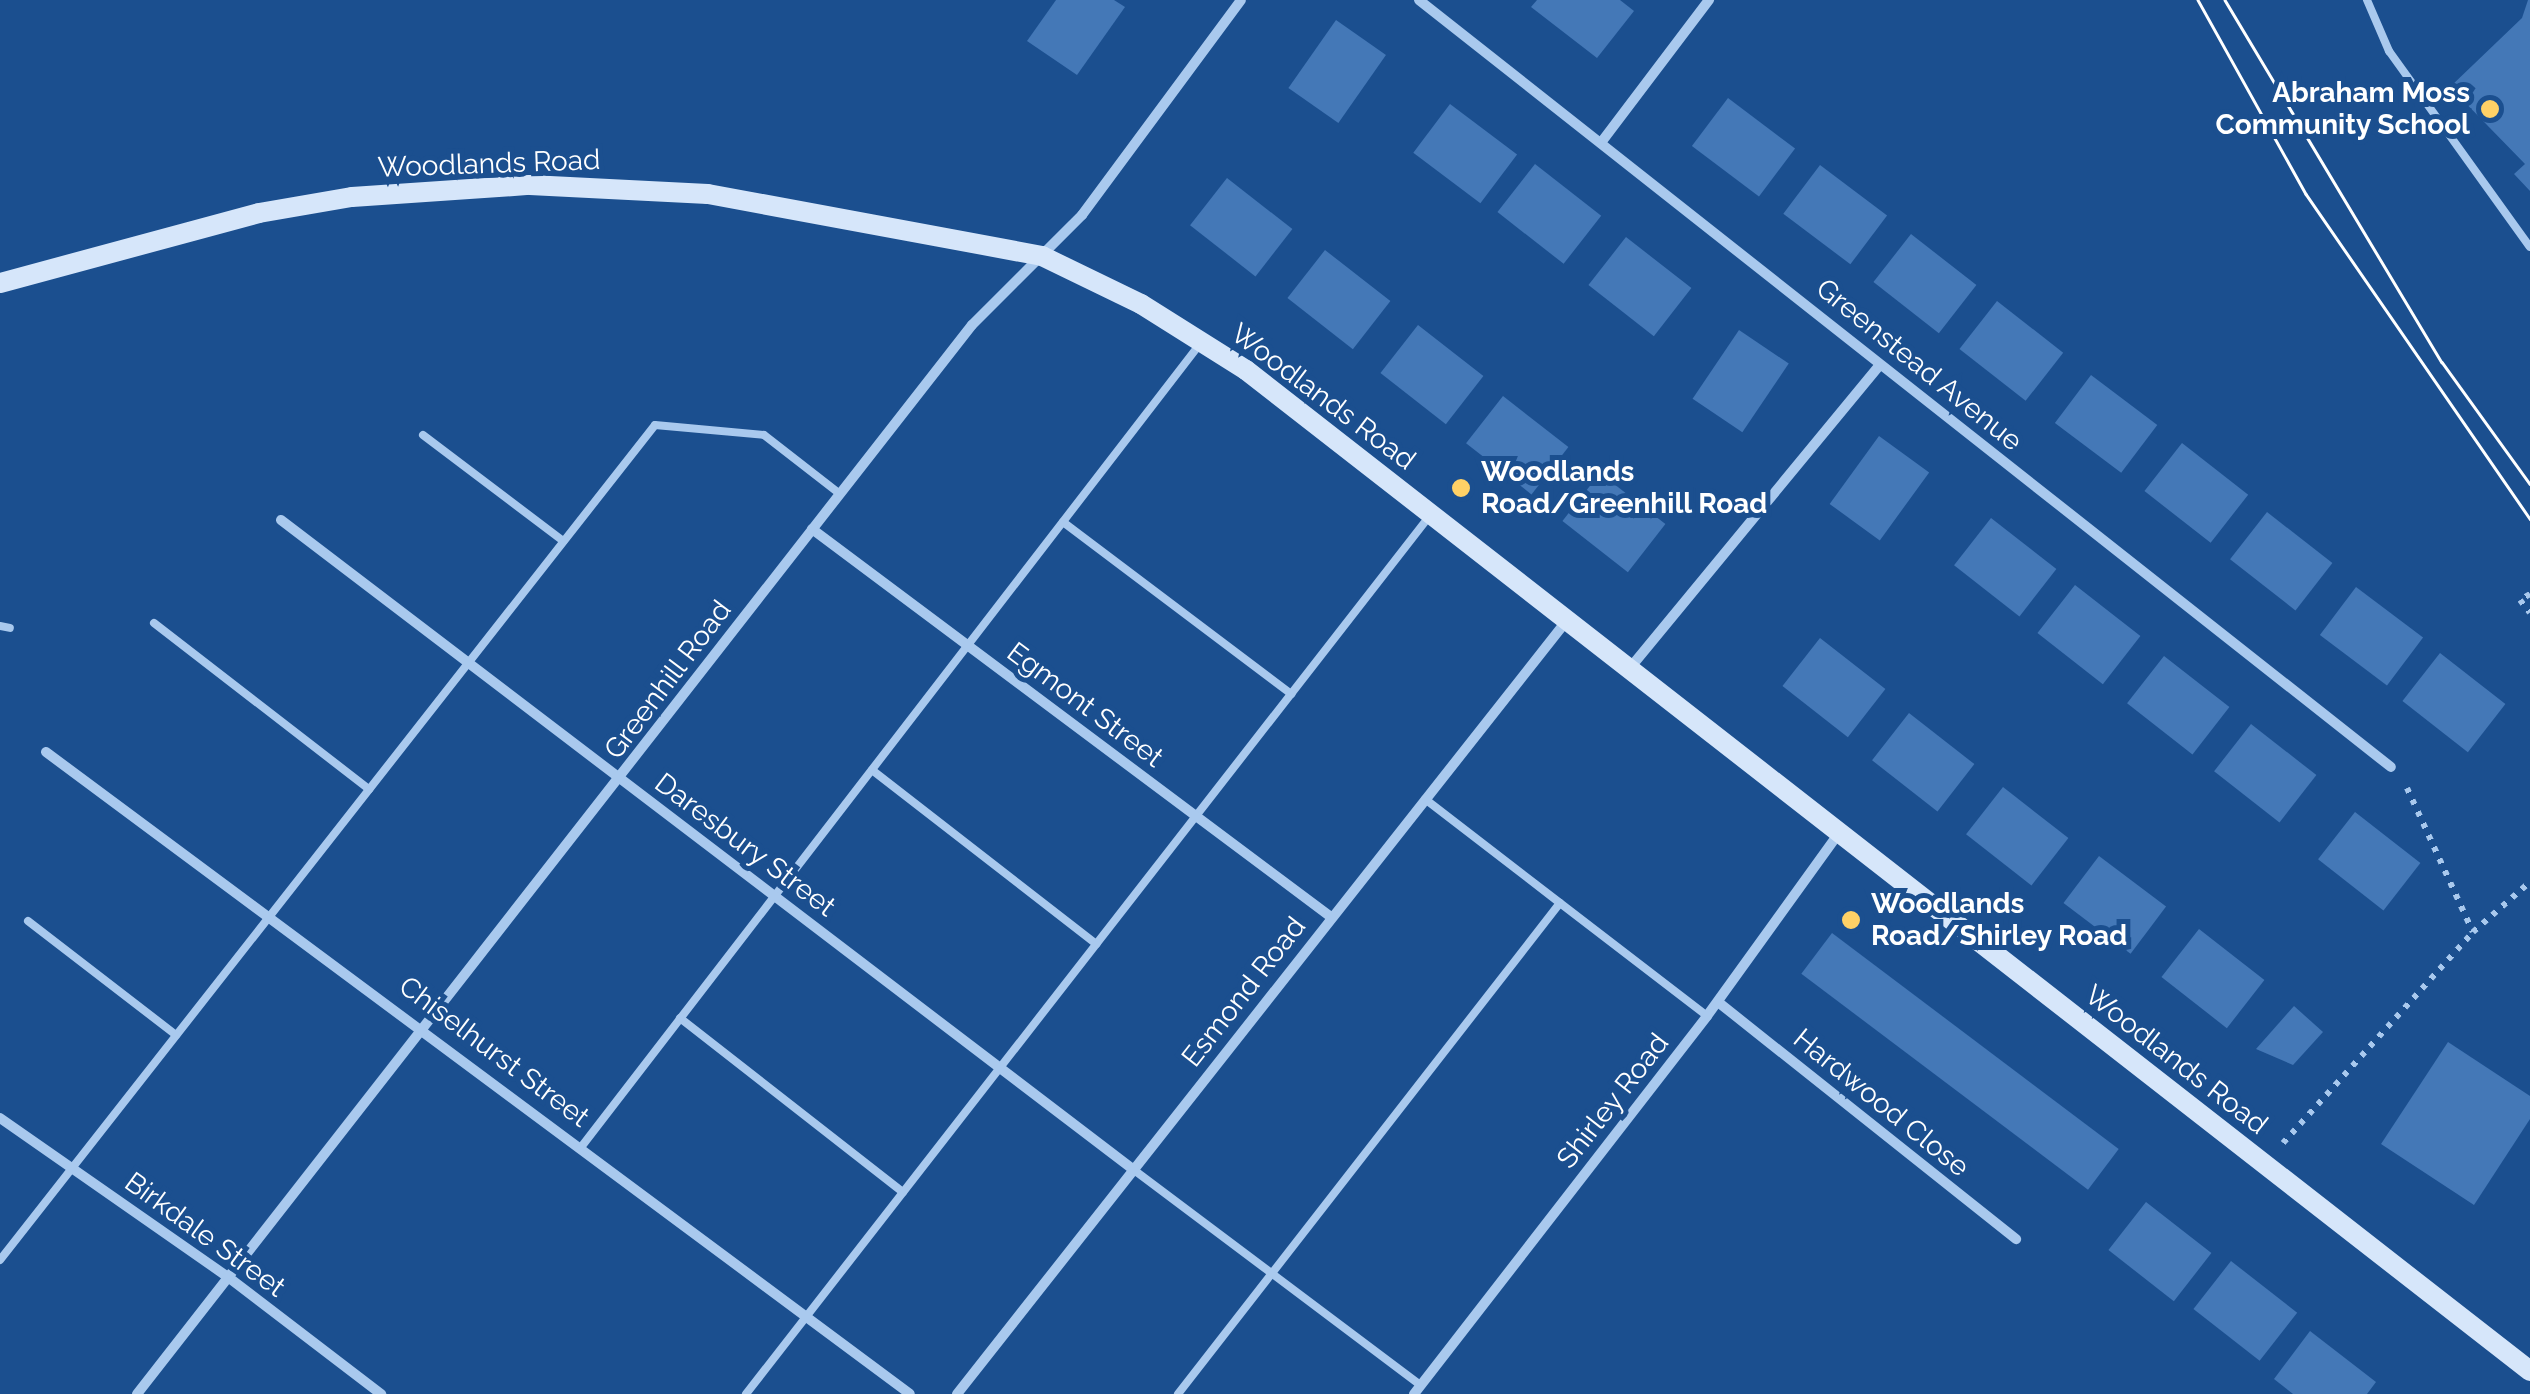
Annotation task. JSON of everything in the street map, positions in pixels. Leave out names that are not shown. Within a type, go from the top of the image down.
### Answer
[{"type":"street","name":"Greenhill Road","points":[[137,1394],[972,325],[1082,215],[1241,0]]},
{"type":"street","name":"Greenstead Avenue","points":[[1419,0],[1603,140],[1880,364],[2391,766]]},
{"type":"street","points":[[1603,140],[1709,0]]},
{"type":"street","name":"Woodlands Road","points":[[0,282],[260,213],[352,198],[530,185],[708,194],[1042,256],[1202,342],[1432,513],[2530,1371]]},
{"type":"street","points":[[1630,668],[1880,364]]},
{"type":"street","name":"Daresbury Street","points":[[281,520],[1134,1170]]},
{"type":"street","name":"Egmont Street","points":[[812,529],[1331,917]]},
{"type":"street","name":"Esmond Road","points":[[957,1394],[1568,619]]},
{"type":"street","name":"Chiselhurst Street","points":[[46,752],[423,1026],[910,1394]]},
{"type":"street","name":"Shirley Road","points":[[1417,1390],[1718,1002],[1841,830]]},
{"type":"street","name":"Hardwood Close","points":[[1718,1002],[2016,1240]]},
{"type":"street","name":"Birkdale Street","points":[[0,1118],[228,1276],[381,1394]]},
{"type":"lane","points":[[2367,0],[2389,51],[2530,247]]},
{"type":"lane","points":[[582,1146],[1202,342]]},
{"type":"lane","points":[[0,1260],[655,424],[764,435],[840,494]]},
{"type":"lane","points":[[423,435],[564,542]]},
{"type":"lane","points":[[746,1394],[1432,513]]},
{"type":"lane","points":[[1063,522],[1291,694]]},
{"type":"lane","points":[[154,624],[369,789]]},
{"type":"lane","points":[[0,626],[10,628]]},
{"type":"lane","points":[[872,770],[1096,944]]},
{"type":"lane","points":[[1425,799],[1707,1016]]},
{"type":"lane","points":[[1178,1394],[1560,904]]},
{"type":"lane","points":[[28,921],[176,1035]]},
{"type":"lane","points":[[680,1018],[903,1192]]},
{"type":"lane","points":[[1134,1170],[1417,1390]]},
{"type":"path","points":[[2530,594],[2520,600],[2530,613]]},
{"type":"path","points":[[2391,766],[2417,802],[2473,932]]},
{"type":"path","points":[[2264,1164],[2473,932],[2530,882]]},
{"type":"building","points":[[1056,0],[1114,0],[1125,7],[1077,75],[1027,41]]},
{"type":"building","points":[[1537,0],[1620,0],[1634,11],[1597,58],[1531,7]]},
{"type":"building","points":[[2528,0],[2530,191],[2514,174],[2525,164],[2450,87],[2522,18]]},
{"type":"building","points":[[1336,20],[1386,55],[1338,123],[1288,88]]},
{"type":"building","points":[[1728,98],[1795,149],[1759,196],[1692,146]]},
{"type":"building","points":[[1450,104],[1517,155],[1480,203],[1413,153]]},
{"type":"building","points":[[1535,164],[1601,216],[1564,264],[1497,212]]},
{"type":"building","points":[[1820,165],[1887,216],[1850,264],[1783,214]]},
{"type":"building","points":[[1227,178],[1292,229],[1255,276],[1190,225]]},
{"type":"building","points":[[1911,234],[1976,285],[1939,333],[1873,282]]},
{"type":"building","points":[[1626,237],[1691,288],[1654,336],[1588,285]]},
{"type":"building","points":[[1325,250],[1390,301],[1353,349],[1287,298]]},
{"type":"building","points":[[1997,301],[2063,353],[2026,401],[1959,349]]},
{"type":"building","points":[[1418,325],[1483,376],[1446,424],[1380,373]]},
{"type":"building","points":[[1739,330],[1789,364],[1742,432],[1693,399]]},
{"type":"building","points":[[2091,375],[2157,425],[2121,473],[2055,423]]},
{"type":"building","points":[[1503,396],[1568,447],[1531,494],[1466,443]]},
{"type":"building","points":[[1879,436],[1929,472],[1880,540],[1830,504]]},
{"type":"building","points":[[2182,443],[2248,495],[2211,543],[2144,491]]},
{"type":"building","points":[[1600,473],[1665,524],[1628,572],[1562,521]]},
{"type":"building","points":[[2267,512],[2332,563],[2295,610],[2230,559]]},
{"type":"building","points":[[1991,518],[2056,569],[2019,616],[1954,565]]},
{"type":"building","points":[[2075,585],[2140,636],[2103,684],[2037,633]]},
{"type":"building","points":[[2356,587],[2423,638],[2387,685],[2320,635]]},
{"type":"building","points":[[1820,638],[1885,689],[1848,737],[1782,686]]},
{"type":"building","points":[[2440,653],[2505,704],[2468,752],[2402,701]]},
{"type":"building","points":[[2164,656],[2229,707],[2192,754],[2127,703]]},
{"type":"building","points":[[1909,713],[1974,764],[1937,811],[1872,760]]},
{"type":"building","points":[[2251,724],[2316,775],[2279,822],[2214,771]]},
{"type":"building","points":[[2003,787],[2068,838],[2031,885],[1966,834]]},
{"type":"building","points":[[2355,812],[2420,863],[2383,910],[2318,859]]},
{"type":"building","points":[[2099,856],[2166,907],[2131,954],[2063,903]]},
{"type":"building","points":[[2199,929],[2264,980],[2227,1028],[2161,977]]},
{"type":"building","points":[[1832,933],[2119,1149],[2088,1190],[1801,974]]},
{"type":"building","points":[[2294,1006],[2323,1032],[2293,1065],[2256,1049]]},
{"type":"building","points":[[2448,1042],[2530,1096],[2530,1119],[2474,1205],[2381,1144]]},
{"type":"building","points":[[2146,1202],[2211,1253],[2174,1301],[2108,1250]]},
{"type":"building","points":[[2231,1261],[2297,1313],[2260,1361],[2193,1309]]},
{"type":"building","points":[[2310,1331],[2376,1382],[2367,1394],[2293,1394],[2274,1379]]},
{"type":"tram line","points":[[2198,0],[2306,194],[2530,519]]},
{"type":"tram line","points":[[2225,0],[2442,362],[2530,484]]},
{"type":"place","name":"Abraham Moss Community School","points":[[2490,109]]},
{"type":"place","name":"Woodlands Road/Greenhill Road","points":[[1461,488]]},
{"type":"place","name":"Woodlands Road/Shirley Road","points":[[1851,920]]}]
